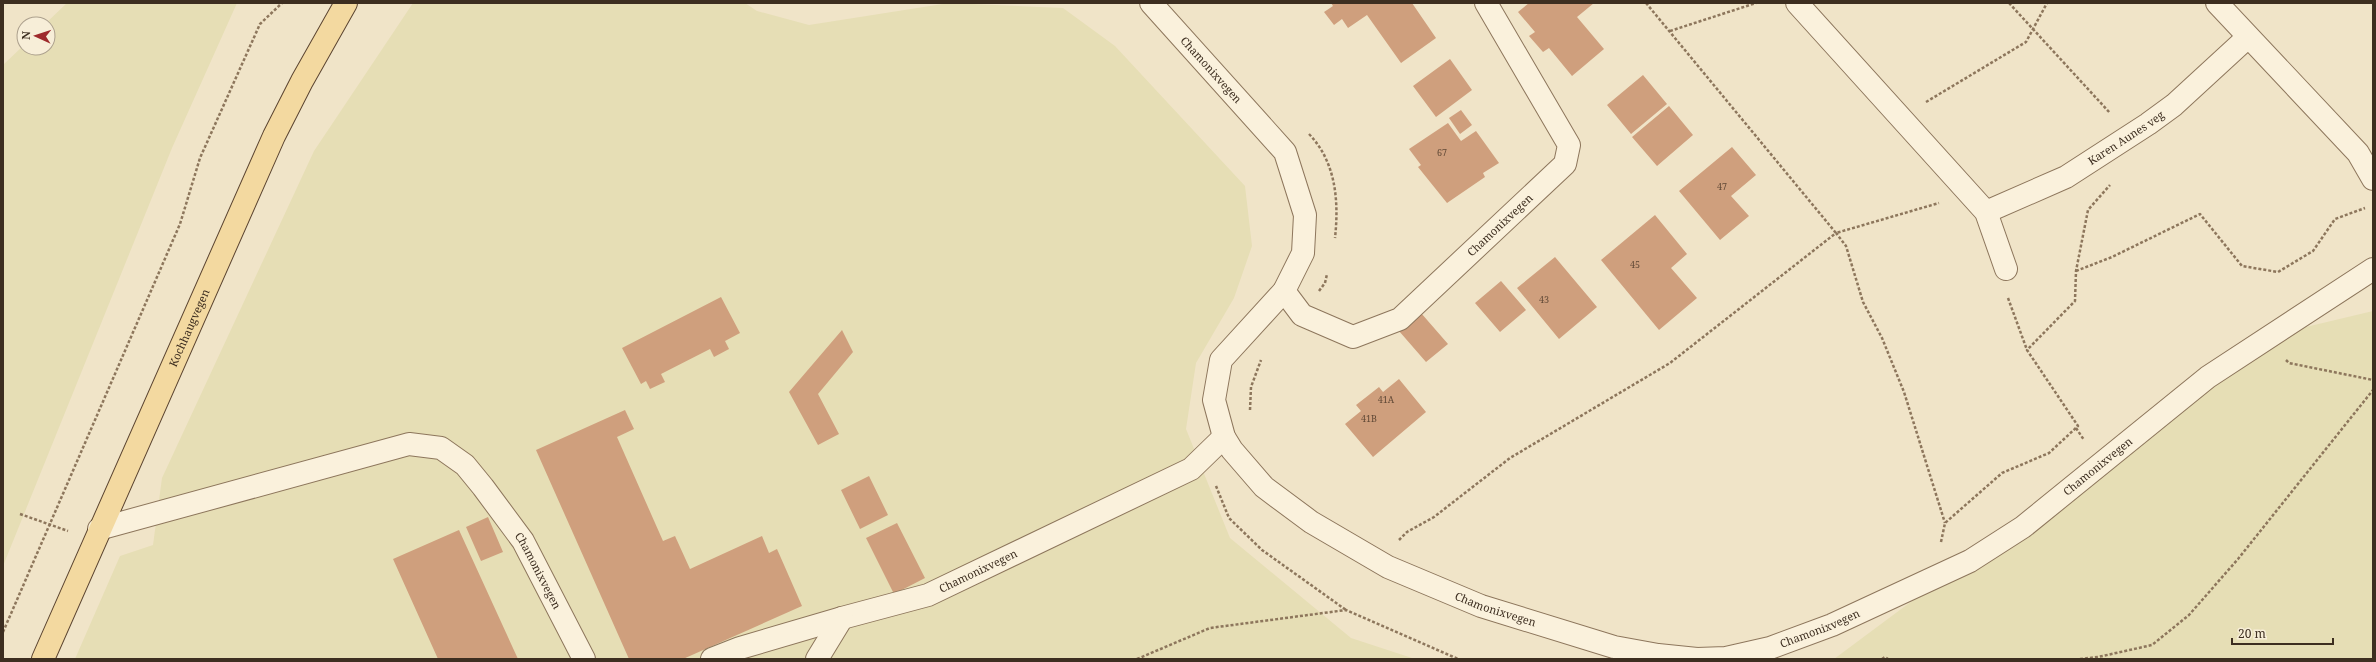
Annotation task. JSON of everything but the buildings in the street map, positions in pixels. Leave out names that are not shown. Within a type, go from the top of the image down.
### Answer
[{"type":"main road","name":"Kochhaugvegen","points":[[43,659],[99,529],[274,136],[302,81],[346,3]]},
{"type":"street","name":"Chamonixvegen","points":[[1151,3],[1285,152],[1305,215],[1303,254],[1284,291],[1221,360],[1214,400],[1224,437],[1232,450],[1264,486],[1311,522],[1388,567],[1481,606],[1614,647],[1658,655],[1697,659],[1726,658],[1770,648],[1832,625],[1970,561],[2023,527],[2208,377],[2373,269]]},
{"type":"street","name":"Chamonixvegen","points":[[1284,291],[1302,315],[1353,337],[1400,320],[1565,164],[1569,145],[1486,3]]},
{"type":"street","points":[[1797,3],[1902,117],[1986,212],[2006,269]]},
{"type":"street","points":[[2217,3],[2358,153],[2373,179]]},
{"type":"street","name":"Karen Aunes veg","points":[[1986,212],[2066,177],[2140,130],[2174,105],[2248,37]]},
{"type":"street","name":"Chamonixvegen","points":[[712,659],[740,648],[928,595],[1191,469],[1224,437]]},
{"type":"street","name":"Chamonixvegen","points":[[99,529],[409,444],[441,448],[465,465],[484,487],[523,541],[584,659]]},
{"type":"street","points":[[817,659],[842,618]]},
{"type":"path","points":[[3,632],[180,224],[200,158],[260,24],[282,3]]},
{"type":"path","points":[[1646,3],[1846,246],[1863,302],[1882,338],[1904,392],[1945,523],[1941,542],[1943,549]]},
{"type":"path","points":[[1670,31],[1756,3]]},
{"type":"path","points":[[2009,3],[2033,29],[2140,130]]},
{"type":"path","points":[[1902,117],[2026,42],[2047,3]]},
{"type":"path","points":[[2027,350],[2075,301],[2076,271],[2088,210],[2114,180]]},
{"type":"path","points":[[1388,567],[1396,543],[1407,532],[1434,517],[1510,458],[1670,363],[1836,233],[1946,200],[1986,212]]},
{"type":"path","points":[[2076,271],[2112,257],[2200,214],[2242,266],[2278,272],[2313,251],[2335,219],[2355,212]]},
{"type":"path","points":[[2012,308],[2027,350],[2078,426],[2076,428],[2084,441]]},
{"type":"path","points":[[2262,342],[2289,363],[2373,380]]},
{"type":"path","points":[[2080,659],[2098,657],[2152,644],[2189,615],[2238,559],[2373,390]]},
{"type":"path","points":[[1945,523],[2002,473],[2049,453],[2076,428]]},
{"type":"path","points":[[1203,458],[1229,518],[1262,550],[1346,610],[1458,659]]},
{"type":"path","points":[[20,514],[38,520]]},
{"type":"path","points":[[1137,659],[1210,628],[1346,610]]},
{"type":"path","points":[[1882,659],[1885,657],[1888,659]]},
{"type":"shaded area","points":[[67,3],[237,3],[172,148],[3,566],[3,65],[16,53],[16,56],[56,56],[56,16],[53,16]]},
{"type":"shaded area","points":[[413,3],[745,3],[757,11],[809,25],[949,3],[1063,8],[1115,46],[1245,186],[1252,246],[1234,298],[1196,363],[1186,429],[1230,538],[1351,638],[1415,659],[75,659],[120,556],[153,545],[162,478],[314,151]]},
{"type":"shaded area","points":[[2373,311],[2373,659],[1834,659],[2268,336]]}]
